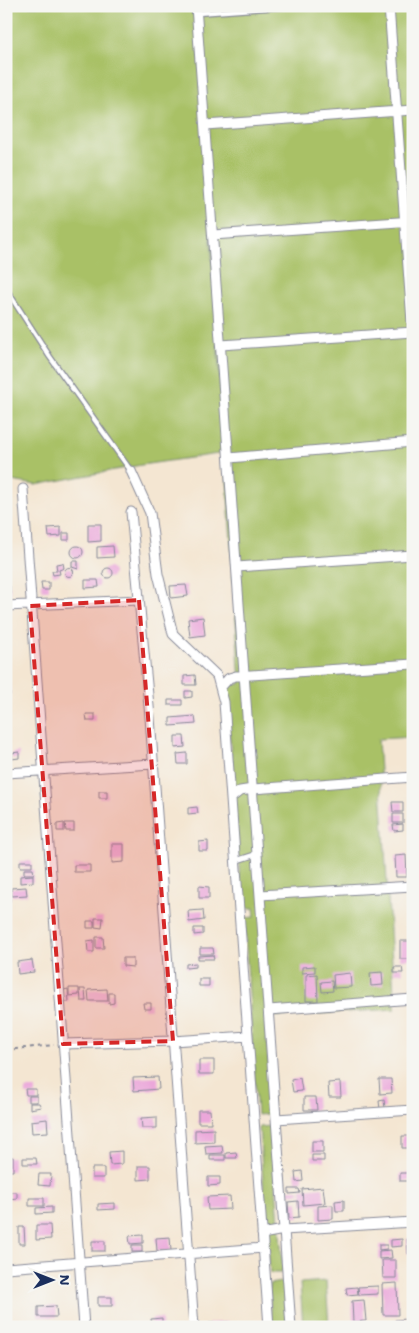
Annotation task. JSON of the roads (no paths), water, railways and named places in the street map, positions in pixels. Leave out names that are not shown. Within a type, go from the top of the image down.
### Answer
[{"type":"street","points":[[389,6],[397,111],[409,221],[413,336]]},
{"type":"street","points":[[197,10],[291,1327]]},
{"type":"street","points":[[205,125],[413,110]]},
{"type":"street","points":[[213,235],[409,221]]},
{"type":"street","points":[[221,345],[413,332]]},
{"type":"street","points":[[229,458],[413,442]]},
{"type":"street","points":[[131,471],[150,513],[158,574],[173,634],[217,676],[222,687],[268,1327]]},
{"type":"street","points":[[23,489],[30,606],[44,771],[84,1327]]},
{"type":"street","points":[[131,512],[153,764],[194,1327]]},
{"type":"street","points":[[237,567],[413,555]]},
{"type":"street","points":[[6,606],[139,600]]},
{"type":"street","points":[[222,687],[229,678],[413,664]]},
{"type":"street","points":[[6,773],[153,764]]},
{"type":"street","points":[[231,798],[240,791],[253,789],[413,777]]},
{"type":"street","points":[[260,895],[413,886]]},
{"type":"street","points":[[268,1010],[413,999]]},
{"type":"street","points":[[64,1044],[173,1042],[248,1036]]},
{"type":"street","points":[[276,1119],[413,1110]]},
{"type":"street","points":[[262,1234],[284,1230],[413,1222]]},
{"type":"street","points":[[6,1268],[263,1248]]},
{"type":"lane","points":[[197,10],[294,6]]},
{"type":"lane","points":[[6,288],[50,357],[131,471]]},
{"type":"lane","points":[[235,861],[257,854]]}]
